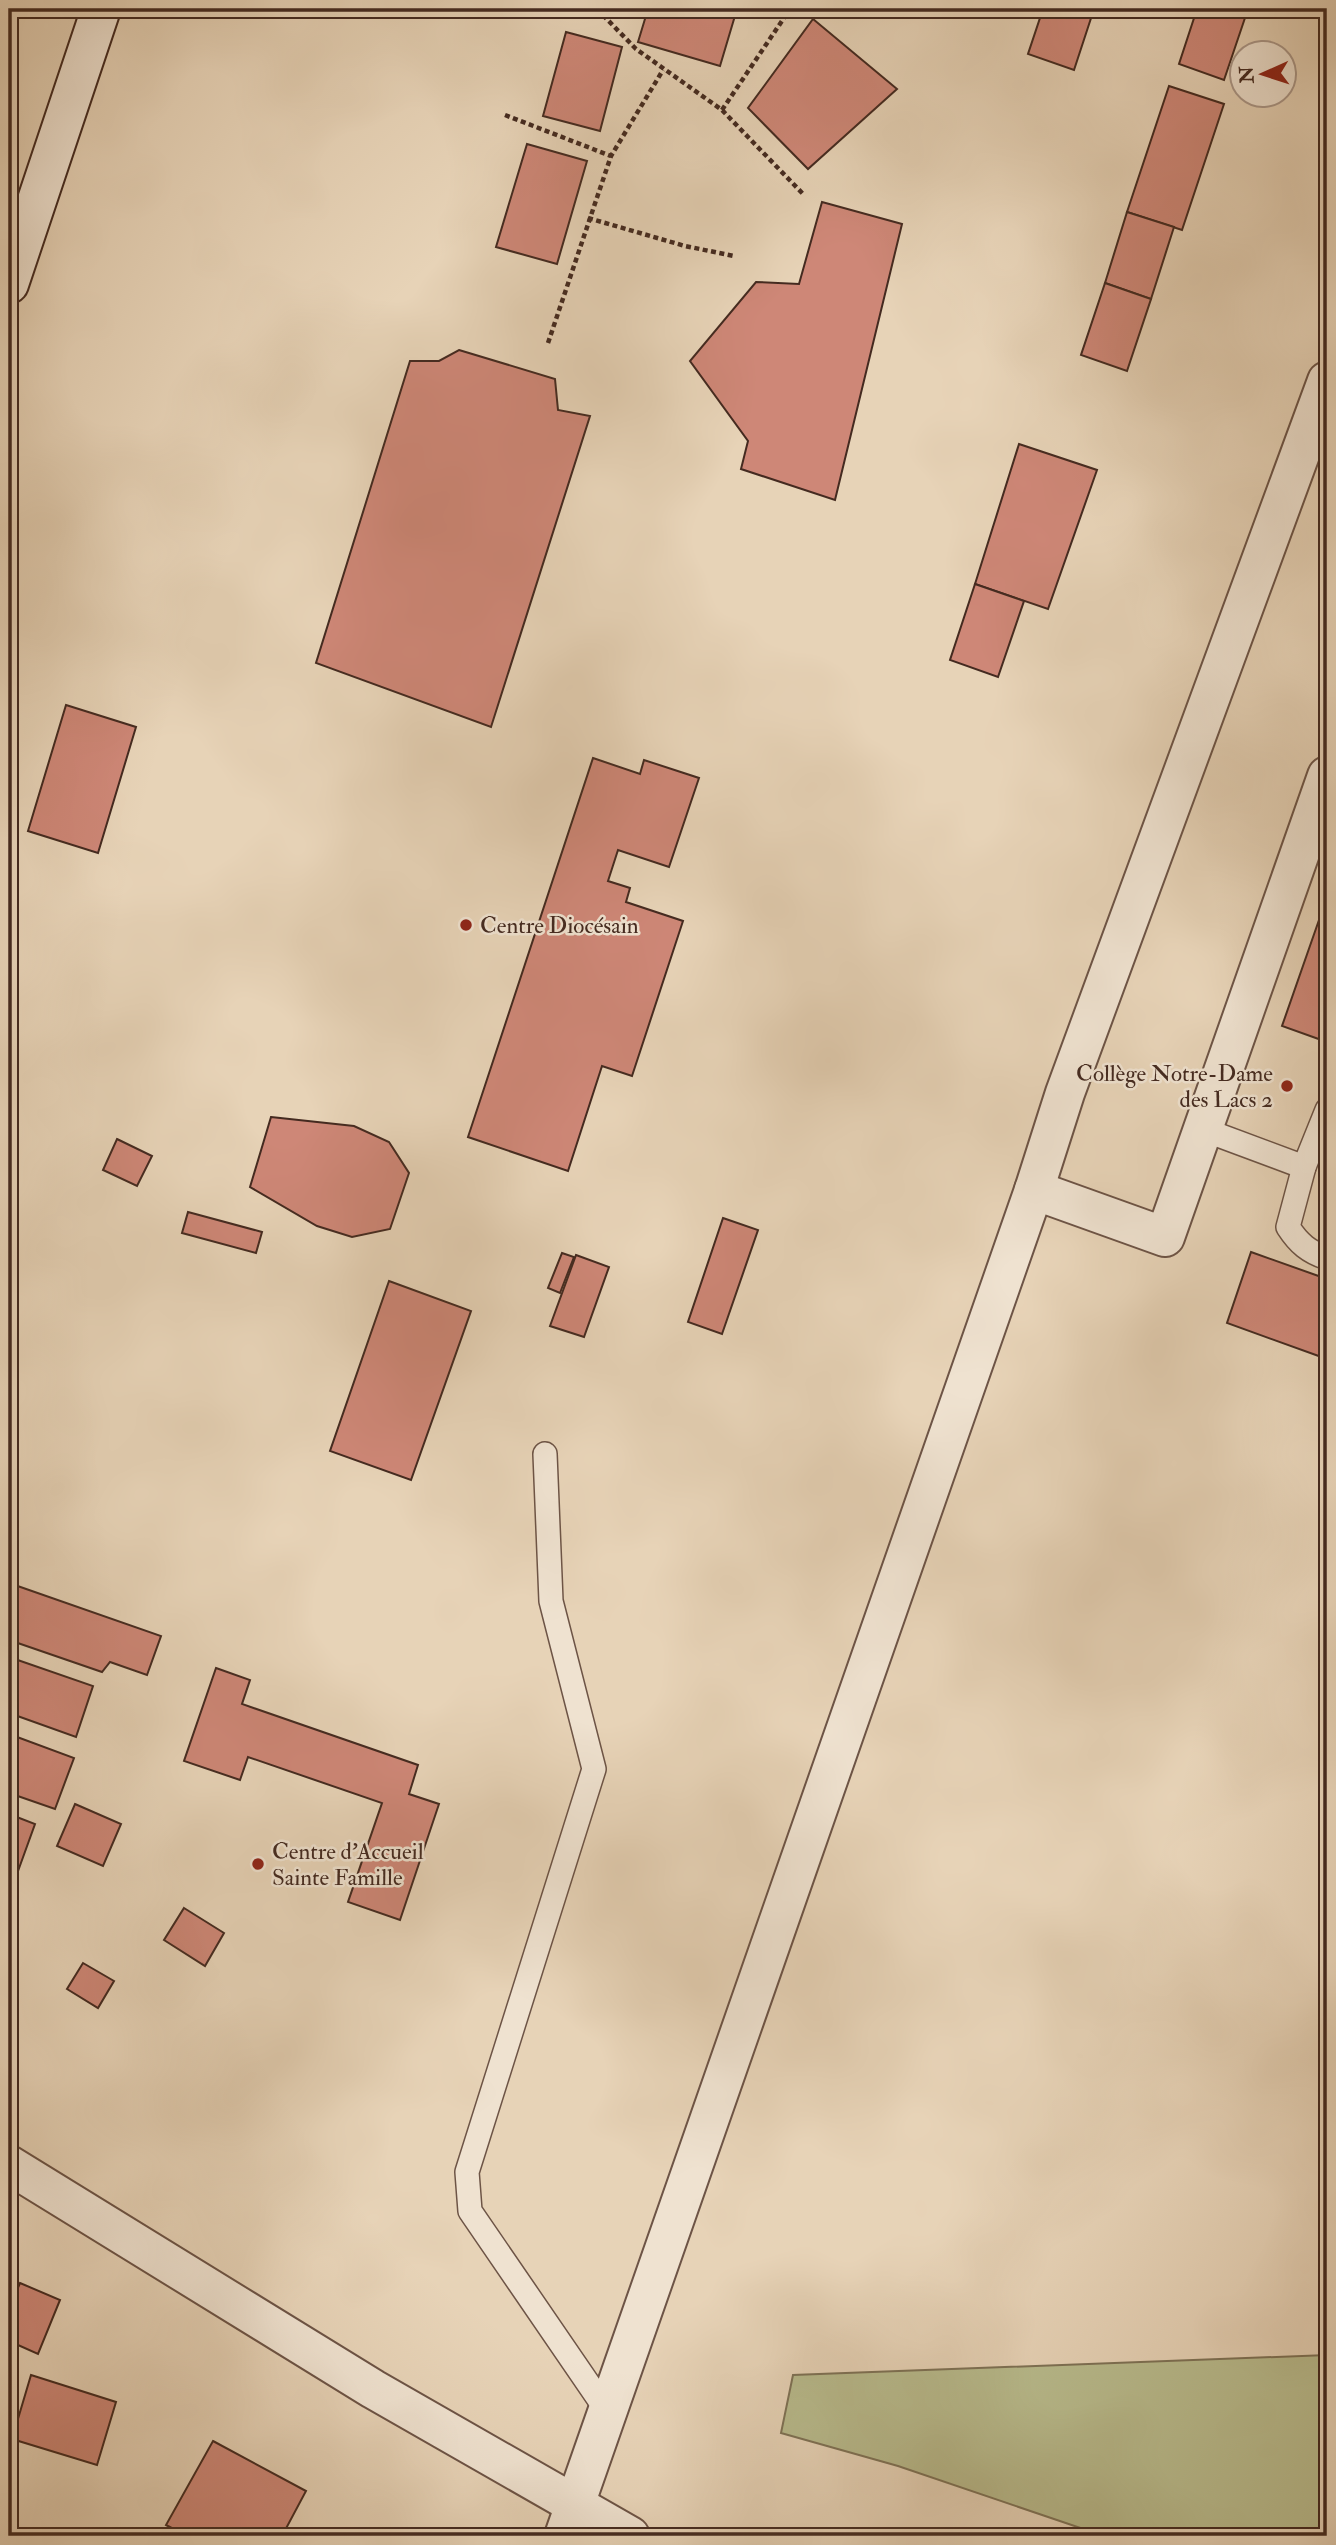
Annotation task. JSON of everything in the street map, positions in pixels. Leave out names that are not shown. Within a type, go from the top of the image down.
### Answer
[{"type":"street","points":[[9,284],[101,9]]},
{"type":"street","points":[[569,2521],[1034,1190],[1065,1093],[1327,381]]},
{"type":"street","points":[[1034,1190],[1166,1237],[1327,776]]},
{"type":"street","points":[[9,2165],[373,2389],[569,2521],[629,2536]]},
{"type":"lane","points":[[1327,1110],[1304,1167],[1288,1227],[1297,1241],[1312,1253],[1327,1258]]},
{"type":"lane","points":[[1202,1129],[1304,1167]]},
{"type":"lane","points":[[545,1454],[551,1601],[594,1769],[467,2172],[470,2211],[607,2412]]},
{"type":"path","points":[[597,9],[636,49],[722,110],[804,195]]},
{"type":"path","points":[[722,110],[790,9]]},
{"type":"path","points":[[548,343],[611,156],[663,70]]},
{"type":"path","points":[[505,115],[611,156]]},
{"type":"path","points":[[589,218],[685,246],[734,256]]},
{"type":"green space","points":[[1327,2355],[1327,2536],[1104,2536],[898,2466],[781,2433],[793,2375]]},
{"type":"building","points":[[648,9],[737,9],[720,66],[638,42]]},
{"type":"building","points":[[1043,9],[1094,9],[1074,70],[1028,54]]},
{"type":"building","points":[[1197,9],[1248,9],[1238,38],[1228,38],[1228,68],[1224,80],[1179,64]]},
{"type":"building","points":[[813,19],[897,89],[808,169],[748,108]]},
{"type":"building","points":[[566,32],[622,47],[600,131],[543,116]]},
{"type":"building","points":[[1169,86],[1224,104],[1182,230],[1127,212]]},
{"type":"building","points":[[527,144],[587,161],[557,264],[496,247]]},
{"type":"building","points":[[822,202],[902,224],[835,500],[741,469],[748,441],[690,361],[756,282],[799,284]]},
{"type":"building","points":[[1127,212],[1174,227],[1151,299],[1105,283]]},
{"type":"building","points":[[1105,283],[1151,299],[1127,371],[1081,355]]},
{"type":"building","points":[[459,350],[555,379],[558,410],[590,416],[491,727],[316,663],[410,361],[439,361]]},
{"type":"building","points":[[1019,444],[1097,470],[1048,609],[975,584]]},
{"type":"building","points":[[975,584],[1024,601],[998,677],[950,660]]},
{"type":"building","points":[[66,705],[136,727],[98,853],[28,831]]},
{"type":"building","points":[[593,758],[640,774],[644,760],[699,778],[669,867],[618,850],[608,881],[630,888],[626,902],[683,921],[632,1076],[602,1066],[568,1171],[468,1137]]},
{"type":"building","points":[[1319,920],[1327,923],[1327,1042],[1282,1026]]},
{"type":"building","points":[[271,1117],[354,1126],[389,1142],[409,1173],[390,1229],[352,1237],[317,1226],[250,1187]]},
{"type":"building","points":[[117,1139],[152,1156],[137,1186],[103,1170]]},
{"type":"building","points":[[188,1212],[262,1232],[256,1253],[182,1233]]},
{"type":"building","points":[[723,1218],[758,1230],[722,1334],[688,1322]]},
{"type":"building","points":[[1251,1252],[1327,1279],[1327,1359],[1227,1323]]},
{"type":"building","points":[[562,1253],[574,1257],[560,1293],[548,1288]]},
{"type":"building","points":[[576,1255],[609,1267],[584,1337],[550,1326]]},
{"type":"building","points":[[389,1281],[471,1311],[411,1480],[330,1451]]},
{"type":"building","points":[[9,1583],[161,1636],[147,1675],[110,1662],[102,1672],[9,1640]]},
{"type":"building","points":[[9,1657],[93,1686],[76,1737],[9,1713]]},
{"type":"building","points":[[216,1668],[250,1680],[242,1704],[418,1765],[409,1794],[439,1804],[400,1920],[348,1902],[382,1803],[248,1757],[240,1780],[184,1761]]},
{"type":"building","points":[[9,1734],[74,1758],[55,1809],[9,1793]]},
{"type":"building","points":[[75,1804],[121,1824],[103,1866],[57,1846]]},
{"type":"building","points":[[9,1814],[35,1824],[9,1896]]},
{"type":"building","points":[[184,1908],[224,1933],[205,1966],[164,1940]]},
{"type":"building","points":[[83,1963],[114,1981],[98,2008],[67,1989]]},
{"type":"building","points":[[20,2283],[60,2300],[38,2354],[9,2341],[9,2309]]},
{"type":"building","points":[[31,2375],[116,2402],[97,2465],[12,2439]]},
{"type":"building","points":[[213,2441],[306,2491],[282,2536],[215,2536],[208,2532],[206,2536],[187,2536],[166,2525]]},
{"type":"place","name":"Centre Diocésain","points":[[466,925]]},
{"type":"place","name":"Collège Notre-Dame des Lacs 2","points":[[1287,1086]]},
{"type":"place","name":"Centre d'Accueil Sainte Famille","points":[[258,1864]]}]
